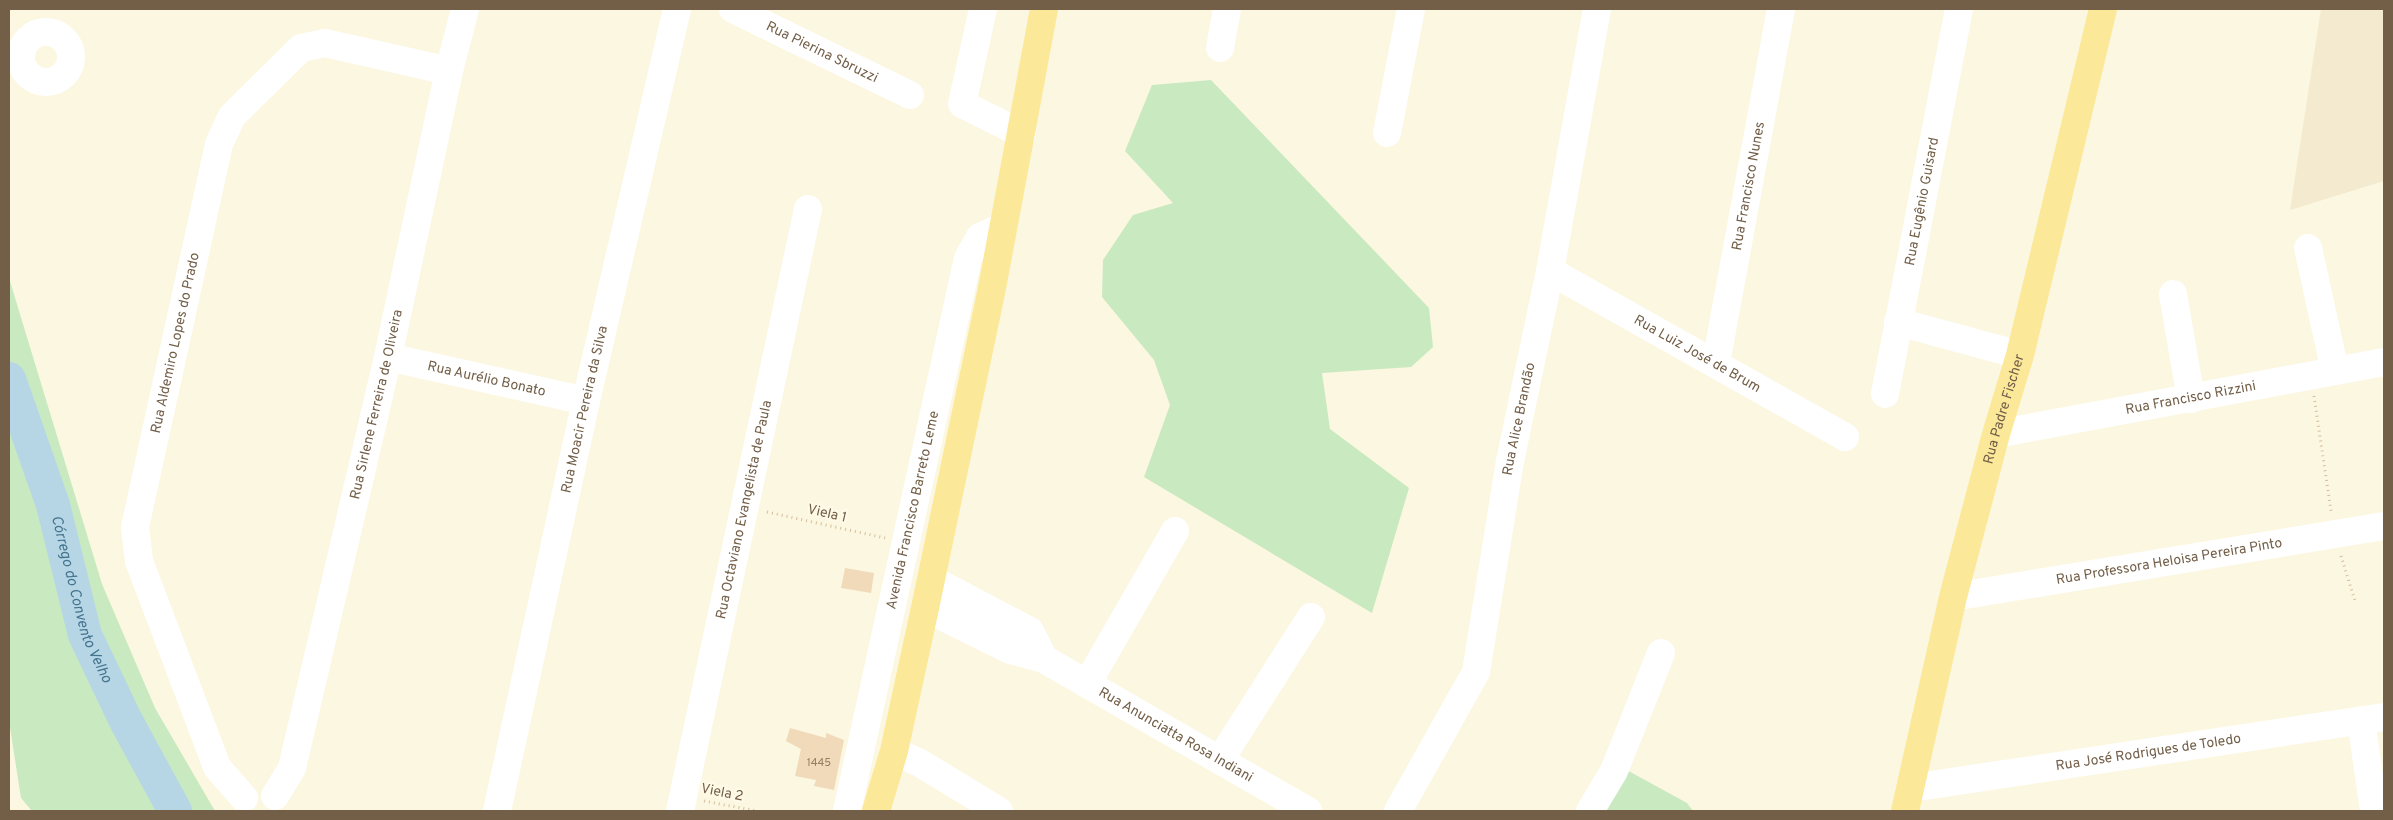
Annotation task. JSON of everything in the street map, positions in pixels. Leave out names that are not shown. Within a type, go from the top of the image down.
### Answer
[{"type":"main road","points":[[880,806],[925,608],[1004,226],[1044,9]]},
{"type":"main road","name":"Rua Padre Fischer","points":[[1908,800],[1953,598],[1996,434],[2020,355],[2103,9]]},
{"type":"street","name":"Rua Sirlene Ferreira de Oliveira","points":[[276,804],[292,768],[388,358],[449,71],[465,9]]},
{"type":"street","name":"Rua Moacir Pereira da Silva","points":[[496,811],[586,401],[677,9]]},
{"type":"street","name":"Rua Pierina Sbruzzi","points":[[733,9],[910,95]]},
{"type":"street","points":[[983,9],[962,104],[1022,134]]},
{"type":"street","points":[[1220,48],[1226,9]]},
{"type":"street","points":[[1386,133],[1410,9]]},
{"type":"street","name":"Rua Alice Brandão","points":[[1398,811],[1476,672],[1510,461],[1550,271],[1597,9]]},
{"type":"street","name":"Rua Francisco Nunes","points":[[1716,363],[1781,9]]},
{"type":"street","name":"Rua Eugênio Guisard","points":[[1885,394],[1959,9]]},
{"type":"street","name":"Rua Aldemiro Lopes do Prado","points":[[243,805],[218,767],[139,561],[135,527],[219,144],[232,116],[301,48],[325,43],[449,71]]},
{"type":"street","name":"Rua Octaviano Evangelista de Paula","points":[[681,804],[808,209]]},
{"type":"street","name":"Avenida Francisco Barreto Leme","points":[[847,811],[968,258],[980,237],[1004,226]]},
{"type":"street","points":[[2308,248],[2323,373]]},
{"type":"street","name":"Rua Luiz José de Brum","points":[[1550,271],[1845,437]]},
{"type":"street","points":[[2173,294],[2191,399]]},
{"type":"street","points":[[1898,322],[2020,355]]},
{"type":"street","name":"Rua Aurélio Bonato","points":[[388,358],[586,401]]},
{"type":"street","name":"Rua Francisco Rizzini","points":[[1996,434],[2384,362]]},
{"type":"street","name":"Rua Professora Heloisa Pereira Pinto","points":[[1953,598],[2384,526]]},
{"type":"street","points":[[1087,684],[1175,531]]},
{"type":"street","points":[[931,579],[1030,631],[1044,659]]},
{"type":"street","name":"Rua Anunciatta Rosa Indiani","points":[[925,608],[1010,650],[1044,659],[1308,811]]},
{"type":"street","points":[[1220,760],[1311,617]]},
{"type":"street","points":[[1590,811],[1614,771],[1661,653]]},
{"type":"street","points":[[2373,718],[2374,811]]},
{"type":"street","name":"Rua José Rodrigues de Toledo","points":[[1908,800],[2373,718]]},
{"type":"street","points":[[894,751],[920,763],[999,811]]},
{"type":"street","points":[[243,805],[253,791],[264,790],[276,804]]},
{"type":"path","points":[[2323,373],[2334,533],[2355,601]]},
{"type":"path","name":"Viela 1","points":[[744,507],[905,543]]},
{"type":"path","name":"Viela 2","points":[[681,804],[757,811]]},
{"type":"shaded area","points":[[2321,9],[2384,9],[2384,181],[2290,210]]},
{"type":"green space","points":[[1211,80],[1429,308],[1433,347],[1411,367],[1322,373],[1330,429],[1409,488],[1372,613],[1144,477],[1170,405],[1154,360],[1102,297],[1103,260],[1133,215],[1173,203],[1125,151],[1152,85]]},
{"type":"green space","points":[[9,278],[102,584],[155,708],[215,811],[32,811],[21,798],[9,721]]},
{"type":"green space","points":[[1623,768],[1687,803],[1693,811],[1601,811]]},
{"type":"building","points":[[845,568],[874,573],[871,593],[841,588]]},
{"type":"building","points":[[790,728],[826,738],[826,733],[844,740],[834,790],[814,786],[816,780],[795,776],[801,749],[786,741]]},
{"type":"waterway","name":"Córrego do Convento Velho","points":[[9,379],[53,505],[85,635],[126,721],[175,811]]}]
